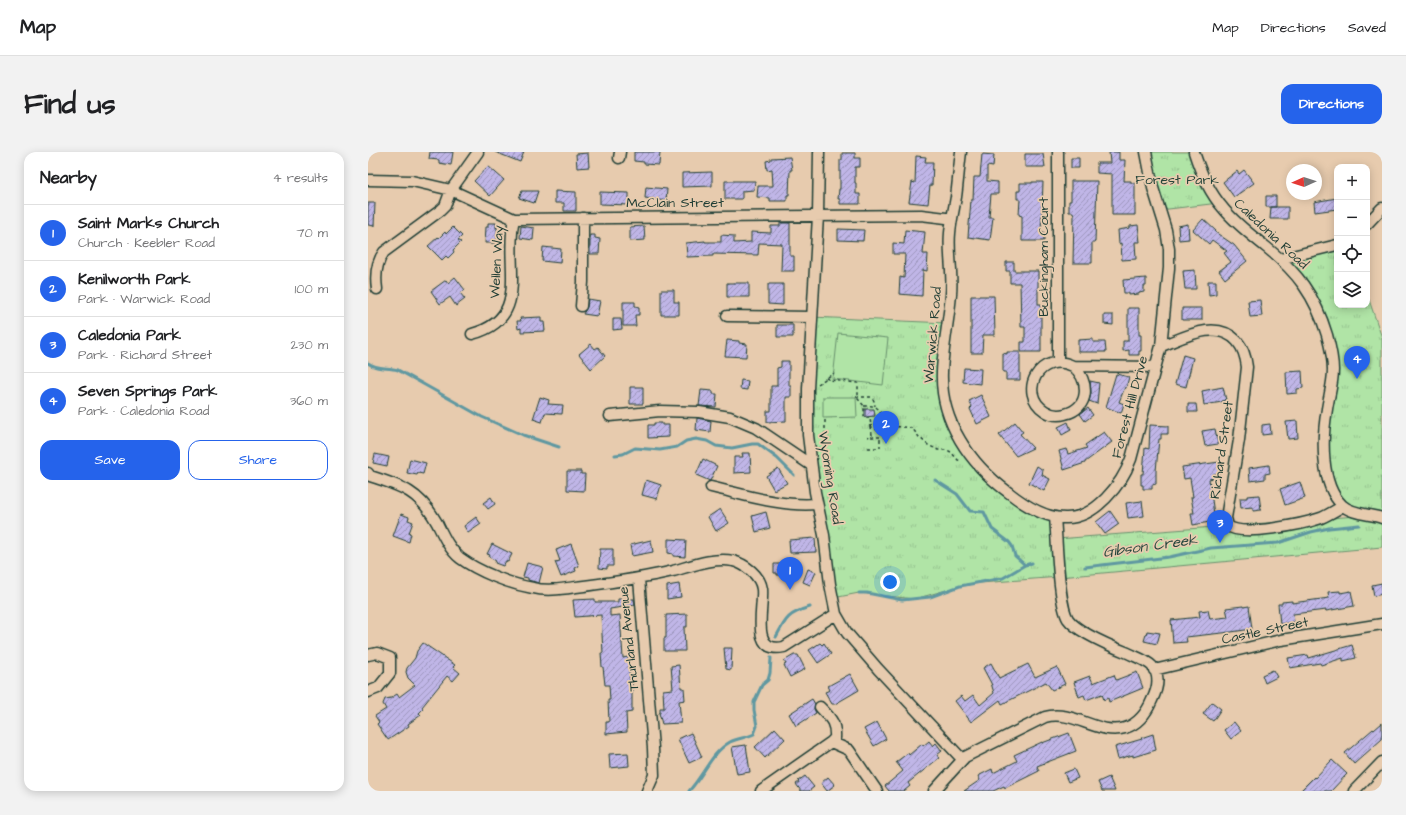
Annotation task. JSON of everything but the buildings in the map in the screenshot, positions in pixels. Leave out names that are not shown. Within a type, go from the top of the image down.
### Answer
[{"type":"street","points":[[377,289],[377,268],[384,252],[445,206],[451,190],[478,152]]},
{"type":"street","name":"Wyoming Road","points":[[819,152],[818,216],[808,389],[808,435],[817,504],[824,535],[830,584],[836,614],[847,633],[878,669],[962,759]]},
{"type":"street","name":"Warwick Road","points":[[961,152],[952,217],[950,241],[952,277],[951,293],[942,374],[944,400],[949,420],[955,432],[974,460],[993,481],[1026,504],[1055,517]]},
{"type":"street","name":"Buckingham Court","points":[[1058,152],[1058,362]]},
{"type":"street","name":"Forest Hill Drive","points":[[1055,517],[1071,518],[1088,512],[1102,502],[1120,481],[1128,468],[1131,459],[1161,346],[1169,268],[1169,249],[1166,230],[1153,188],[1146,152]]},
{"type":"street","name":"Caledonia Road","points":[[1194,152],[1202,175],[1223,209],[1280,259],[1303,282],[1310,294],[1328,340],[1332,358],[1333,371],[1325,426],[1325,460],[1326,473],[1335,497],[1343,506]]},
{"type":"street","name":"McClain Street","points":[[368,180],[412,181],[451,190],[514,219],[921,214],[952,217]]},
{"type":"street","points":[[1370,221],[1382,208]]},
{"type":"street","points":[[581,306],[583,282],[583,218]]},
{"type":"street","name":"Wellen Way","points":[[472,334],[489,329],[501,318],[508,306],[512,286],[512,234],[514,219]]},
{"type":"street","points":[[1280,259],[1334,246]]},
{"type":"street","points":[[727,316],[811,317]]},
{"type":"street","name":"Richard Street","points":[[1161,346],[1200,331],[1212,330],[1229,334],[1240,345],[1246,359],[1247,367],[1239,440],[1226,518],[1228,526],[1241,531],[1284,526],[1321,518],[1343,506]]},
{"type":"street","points":[[1073,366],[1084,380],[1084,397],[1080,405],[1073,411],[1056,415],[1048,413],[1040,408],[1035,401],[1032,392],[1033,383],[1041,368],[1049,364],[1058,362],[1073,366],[1155,367]]},
{"type":"street","points":[[610,416],[660,411],[699,412],[730,418],[756,428],[811,465]]},
{"type":"street","name":"Thurland Avenue","points":[[368,474],[370,476],[398,484],[412,492],[427,508],[447,543],[460,558],[479,569],[505,580],[534,589],[557,589],[639,579],[654,762],[654,775],[647,791]]},
{"type":"street","points":[[711,487],[786,504],[817,504]]},
{"type":"street","points":[[1343,506],[1359,513],[1382,518]]},
{"type":"street","points":[[934,791],[962,759],[971,753],[1049,716],[1064,717],[1110,729],[1128,727],[1142,717],[1153,699],[1158,685],[1157,677],[1154,670],[1148,663],[1101,641],[1078,628],[1068,619],[1064,610],[1062,595],[1055,517]]},
{"type":"street","points":[[639,579],[708,562],[724,560],[739,563],[751,571],[758,579],[762,587],[760,624],[761,634],[764,641],[772,647],[777,648],[784,647],[836,614]]},
{"type":"street","name":"Castle Street","points":[[1154,670],[1281,640],[1382,624]]},
{"type":"street","points":[[368,655],[377,653],[390,658],[390,673],[378,688],[368,692]]},
{"type":"street","points":[[761,791],[831,742],[834,738],[835,729],[832,721],[820,706]]},
{"type":"street","points":[[831,742],[849,750],[877,791]]},
{"type":"street","points":[[1354,791],[1382,762]]},
{"type":"path","points":[[808,389],[813,388],[834,373]]},
{"type":"path","points":[[826,378],[830,380],[858,384],[857,397],[864,406],[864,418],[870,418],[869,426],[872,430],[871,437]]},
{"type":"path","points":[[857,397],[872,397],[874,406]]},
{"type":"path","points":[[864,406],[874,406],[878,408],[880,416],[876,424],[869,426]]},
{"type":"path","points":[[825,418],[825,434]]},
{"type":"path","points":[[869,426],[879,431],[886,426],[912,428],[928,445],[938,450],[944,449],[951,452],[958,460]]},
{"type":"path","points":[[868,437],[886,437]]},
{"type":"path","points":[[868,448],[880,448],[880,437]]},
{"type":"green space","name":"Forest Park","points":[[1146,152],[1194,152],[1219,203],[1160,210]]},
{"type":"green space","points":[[1334,246],[1334,308],[1370,308],[1370,303],[1382,338],[1382,547],[1060,577],[967,584],[915,599],[859,593],[833,598],[813,481],[811,317],[947,323],[946,411],[993,481],[1055,517],[1057,539],[1370,515],[1343,506],[1326,473],[1333,371],[1321,318],[1280,259]]},
{"type":"green space","points":[[838,333],[888,338],[883,385],[833,379]]},
{"type":"green space","points":[[823,397],[856,397],[857,417],[823,418]]},
{"type":"waterway","points":[[368,363],[379,368],[398,370],[482,417],[523,435],[559,447]]},
{"type":"waterway","points":[[615,455],[623,454],[635,448],[660,450],[677,447],[686,441],[696,439],[707,441],[716,446],[732,448],[758,444],[777,458],[794,475]]},
{"type":"waterway","points":[[935,480],[957,494],[970,511],[984,512],[992,529],[1009,542],[1015,556],[1025,565]]},
{"type":"waterway","name":"Gibson Creek","points":[[1085,567],[1169,557],[1211,548],[1278,543],[1311,532],[1329,528],[1359,525]]},
{"type":"waterway","points":[[859,593],[867,593],[902,600],[930,597],[960,586],[1003,578],[1025,565],[1032,563]]},
{"type":"waterway","points":[[776,637],[789,617],[810,607]]},
{"type":"waterway","points":[[689,791],[723,747],[730,742],[754,734],[757,726],[754,702],[762,685],[768,680],[771,658]]},
{"type":"place","name":"Seven Springs Park","points":[[1357,379]]},
{"type":"place","name":"Kenilworth Park","points":[[886,444]]},
{"type":"place","name":"Caledonia Park","points":[[1220,543]]},
{"type":"place","name":"Saint Marks Church","points":[[790,590]]}]
